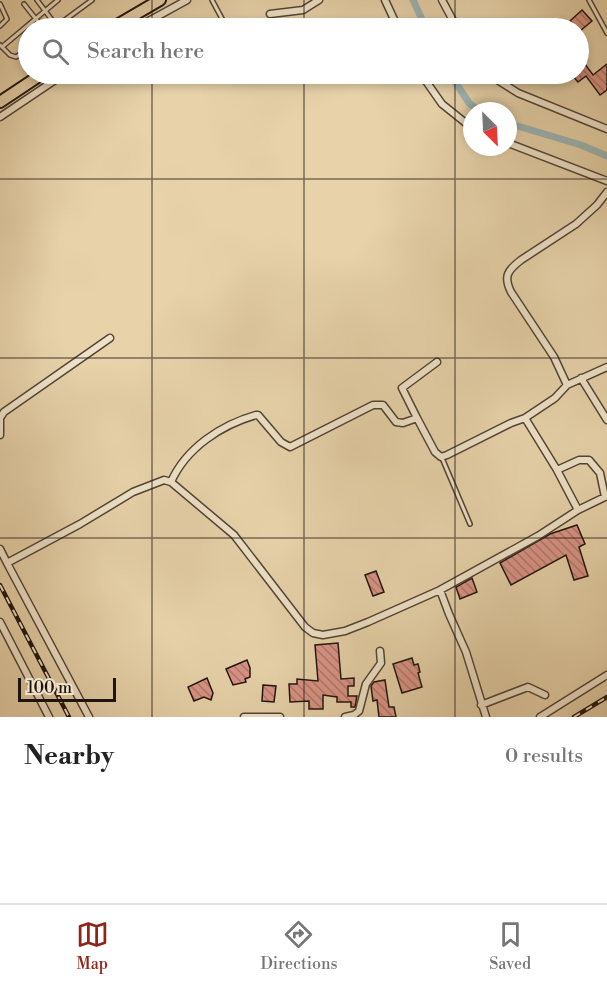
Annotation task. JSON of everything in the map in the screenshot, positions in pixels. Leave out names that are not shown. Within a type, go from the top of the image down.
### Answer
[{"type":"highway","points":[[129,18],[157,1]]},
{"type":"highway","points":[[0,102],[27,84]]},
{"type":"street","points":[[156,18],[187,0]]},
{"type":"street","points":[[270,14],[303,10],[320,0]]},
{"type":"street","points":[[385,0],[394,18]]},
{"type":"street","points":[[442,0],[452,18]]},
{"type":"street","points":[[157,1],[160,16]]},
{"type":"street","points":[[0,117],[48,84]]},
{"type":"street","points":[[427,84],[437,99],[463,121]]},
{"type":"street","points":[[504,84],[518,93],[607,129]]},
{"type":"street","points":[[517,146],[607,181]]},
{"type":"street","points":[[567,385],[554,357],[511,292],[506,275],[521,260],[588,214],[607,192]]},
{"type":"street","points":[[0,435],[0,418],[4,412],[110,338]]},
{"type":"street","points":[[437,362],[403,386],[404,393],[435,452],[441,457],[525,418],[555,398],[567,385],[607,367]]},
{"type":"street","points":[[581,378],[607,420]]},
{"type":"street","points":[[171,482],[183,463],[204,439],[252,416],[258,415],[281,442],[290,447],[378,404],[386,407],[396,422],[403,423],[417,418]]},
{"type":"street","points":[[525,418],[578,510]]},
{"type":"street","points":[[7,563],[146,486],[164,480],[171,482],[234,536],[305,627],[313,633],[323,635],[345,631],[441,590],[538,536],[578,510],[606,497],[600,473],[589,460],[579,460],[557,470]]},
{"type":"street","points":[[0,549],[89,717]]},
{"type":"street","points":[[441,590],[466,652],[486,717]]},
{"type":"street","points":[[0,622],[49,717]]},
{"type":"street","points":[[345,717],[359,711],[366,684],[381,663],[380,651]]},
{"type":"street","points":[[540,717],[607,675]]},
{"type":"street","points":[[482,705],[528,687],[545,695]]},
{"type":"street","points":[[244,717],[280,717]]},
{"type":"lane","points":[[37,0],[50,18]]},
{"type":"lane","points":[[24,4],[35,18],[58,0]]},
{"type":"lane","points":[[69,18],[92,0]]},
{"type":"lane","points":[[212,0],[222,18]]},
{"type":"lane","points":[[589,0],[607,33]]},
{"type":"lane","points":[[0,4],[7,19],[0,26]]},
{"type":"lane","points":[[18,32],[1,46],[10,55],[18,56]]},
{"type":"lane","points":[[441,457],[470,524]]},
{"type":"building","points":[[582,10],[592,21],[589,24],[589,18],[573,18]]},
{"type":"building","points":[[607,64],[607,90],[600,95],[589,80],[589,70],[593,75]]},
{"type":"building","points":[[577,525],[585,544],[579,547],[588,576],[574,580],[566,555],[511,585],[500,563],[550,534]]},
{"type":"building","points":[[376,571],[384,592],[373,596],[365,575]]},
{"type":"building","points":[[472,578],[477,592],[460,599],[456,587]]},
{"type":"building","points":[[338,643],[341,679],[354,678],[354,686],[348,686],[348,696],[357,696],[355,707],[351,707],[351,702],[337,702],[337,697],[323,695],[323,709],[309,709],[309,701],[290,702],[289,684],[297,684],[297,679],[318,681],[315,645]]},
{"type":"building","points":[[412,658],[414,665],[418,664],[422,687],[402,693],[393,664]]},
{"type":"building","points":[[247,660],[250,677],[245,679],[246,682],[233,685],[226,669]]},
{"type":"building","points":[[207,678],[213,693],[211,700],[204,697],[194,701],[188,687]]},
{"type":"building","points":[[385,680],[389,707],[394,707],[396,717],[379,717],[377,700],[373,701],[371,686],[374,682]]},
{"type":"building","points":[[263,685],[276,686],[274,702],[262,701]]},
{"type":"waterway","points":[[413,0],[421,18]]},
{"type":"waterway","points":[[457,84],[468,102]]},
{"type":"waterway","points":[[517,126],[581,145],[607,156]]},
{"type":"railway","points":[[0,585],[69,717]]},
{"type":"railway","points":[[574,717],[607,697]]}]
